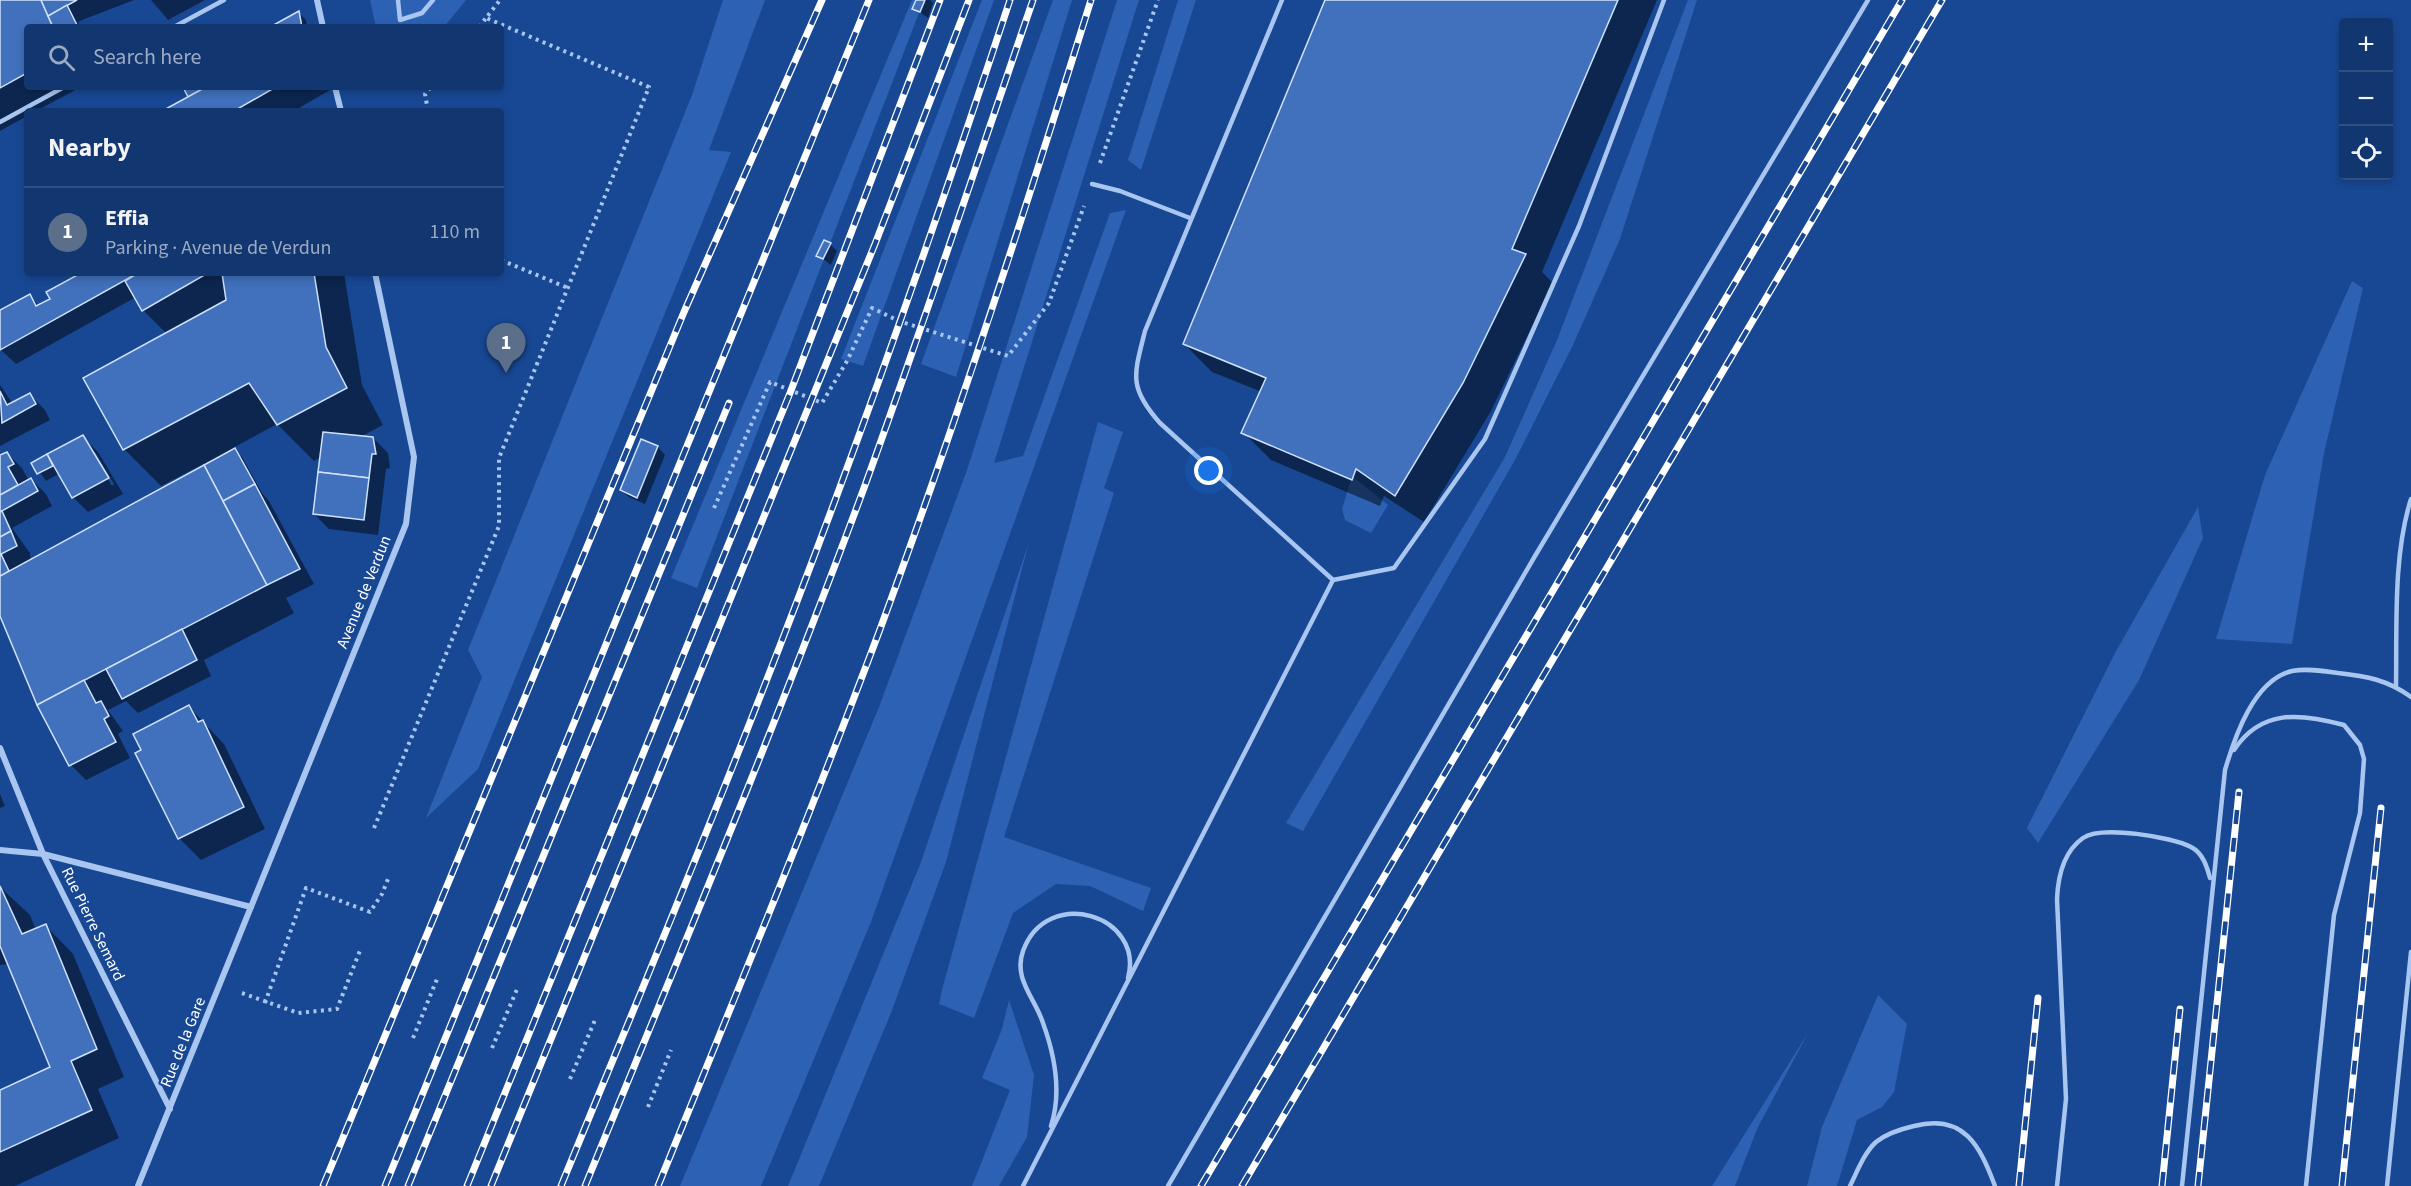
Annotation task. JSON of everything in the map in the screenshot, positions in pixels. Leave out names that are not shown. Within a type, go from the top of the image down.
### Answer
[{"type":"street","points":[[317,0],[322,24]]},
{"type":"street","points":[[337,90],[340,108]]},
{"type":"street","name":"Avenue de Verdun","points":[[251,907],[406,524],[414,457],[376,276]]},
{"type":"street","name":"Rue Pierre Semard","points":[[0,748],[43,854],[170,1109]]},
{"type":"street","points":[[0,850],[43,854],[251,907]]},
{"type":"street","name":"Rue de la Gare","points":[[138,1186],[251,907]]},
{"type":"lane","points":[[180,24],[224,0]]},
{"type":"lane","points":[[398,0],[400,20],[422,13],[433,0]]},
{"type":"lane","points":[[1282,0],[1145,331],[1137,364],[1136,387],[1144,405],[1160,423],[1333,580]]},
{"type":"lane","points":[[1333,580],[1394,568],[1485,439],[1579,226],[1664,0]]},
{"type":"lane","points":[[1168,1186],[1535,556],[1868,0]]},
{"type":"lane","points":[[26,108],[59,90]]},
{"type":"lane","points":[[0,122],[24,109]]},
{"type":"lane","points":[[1092,184],[1120,190],[1190,218]]},
{"type":"lane","points":[[2396,686],[2398,598],[2405,519],[2411,499]]},
{"type":"lane","points":[[1023,1186],[1333,580]]},
{"type":"lane","points":[[2182,1186],[2211,884],[2229,757],[2250,705],[2270,684],[2290,671],[2310,670],[2364,676],[2396,686],[2411,697]]},
{"type":"lane","points":[[2229,757],[2242,736],[2256,725],[2269,718],[2280,717],[2344,725],[2360,745],[2364,759],[2360,813],[2334,915],[2306,1186]]},
{"type":"lane","points":[[2057,1186],[2066,1099],[2057,899],[2061,869],[2066,857],[2079,841],[2093,833],[2104,831],[2145,837],[2192,848],[2208,867],[2211,884]]},
{"type":"lane","points":[[1043,1146],[1057,1109],[1057,1084],[1043,1022],[1024,988],[1020,971],[1022,953],[1030,936],[1042,923],[1058,915],[1075,912],[1093,915],[1109,924],[1121,938],[1128,954],[1130,972],[1125,989]]},
{"type":"lane","points":[[2387,1186],[2411,952]]},
{"type":"lane","points":[[1850,1186],[1876,1143],[1894,1131],[1921,1124],[1946,1124],[1968,1134],[1983,1155],[1995,1186]]},
{"type":"path","points":[[481,24],[500,0]]},
{"type":"path","points":[[714,508],[770,382],[822,403],[848,361],[872,308],[899,321],[1008,356],[1049,303],[1158,0]]},
{"type":"path","points":[[486,18],[500,24]]},
{"type":"path","points":[[374,828],[499,525],[499,458],[649,87],[504,26]]},
{"type":"path","points":[[427,108],[425,94],[428,90]]},
{"type":"path","points":[[504,261],[568,288]]},
{"type":"path","points":[[265,1003],[306,888],[370,912],[382,894],[388,879]]},
{"type":"path","points":[[221,984],[265,1003],[298,1013],[336,1009],[361,948]]},
{"type":"path","points":[[413,1038],[437,979]]},
{"type":"path","points":[[492,1048],[518,987]]},
{"type":"path","points":[[570,1079],[596,1020]]},
{"type":"path","points":[[648,1107],[671,1050]]},
{"type":"shaded area","points":[[370,0],[466,0],[446,24],[375,24]]},
{"type":"shaded area","points":[[723,0],[765,0],[709,150],[731,152],[478,769],[426,818],[482,677],[468,650],[692,95]]},
{"type":"shaded area","points":[[912,0],[924,0],[697,588],[671,578]]},
{"type":"shaded area","points":[[982,0],[994,0],[863,366],[841,359]]},
{"type":"shaded area","points":[[1053,0],[1072,0],[956,377],[921,364]]},
{"type":"shaded area","points":[[1117,0],[1139,0],[994,463],[1023,456],[1110,213],[1126,210],[871,922],[761,1186],[680,1186],[879,707],[967,470]]},
{"type":"shaded area","points":[[1178,0],[1196,0],[1141,170],[1128,160]]},
{"type":"shaded area","points":[[1688,0],[1697,0],[1620,239],[1573,345],[1515,460],[1303,831],[1286,823],[1505,457],[1557,340]]},
{"type":"shaded area","points":[[2352,281],[2363,288],[2324,453],[2292,644],[2216,639],[2265,475]]},
{"type":"shaded area","points":[[1098,422],[1123,432],[1104,488],[1114,493],[1004,837],[1151,888],[1143,911],[1090,886],[1056,884],[1013,913],[974,1018],[939,1004]]},
{"type":"shaded area","points":[[1352,476],[1388,505],[1371,533],[1345,520],[1342,509]]},
{"type":"shaded area","points":[[2198,507],[2203,538],[2139,680],[2038,843],[2027,828],[2115,653]]},
{"type":"shaded area","points":[[1029,542],[946,862],[891,1013],[819,1186],[788,1186],[921,862]]},
{"type":"shaded area","points":[[1878,995],[1907,1024],[1894,1092],[1882,1107],[1857,1120],[1837,1186],[1807,1186],[1822,1127]]},
{"type":"shaded area","points":[[1009,1000],[1034,1075],[1027,1137],[999,1186],[972,1186],[1010,1090],[982,1078],[1002,1029]]},
{"type":"shaded area","points":[[1808,1033],[1757,1129],[1735,1186],[1712,1186]]},
{"type":"building","points":[[0,0],[41,0],[52,24],[24,24],[24,75],[0,88]]},
{"type":"building","points":[[41,0],[77,0],[48,16]]},
{"type":"building","points":[[916,0],[925,0],[920,12],[912,9]]},
{"type":"building","points":[[1325,0],[1618,0],[1512,249],[1526,254],[1463,383],[1395,496],[1356,469],[1352,480],[1241,433],[1266,378],[1183,344]]},
{"type":"building","points":[[67,5],[76,24],[52,24],[48,16]]},
{"type":"building","points":[[299,11],[301,24],[275,24]]},
{"type":"building","points":[[184,90],[201,90],[188,97]]},
{"type":"building","points":[[200,90],[271,90],[239,108],[168,108]]},
{"type":"building","points":[[824,240],[831,243],[823,259],[816,256]]},
{"type":"building","points":[[75,276],[133,276],[0,350],[0,310],[30,294],[36,306],[50,299],[46,292]]},
{"type":"building","points":[[133,276],[203,276],[142,311],[125,281]]},
{"type":"building","points":[[222,276],[314,276],[326,347],[347,388],[277,425],[249,383],[123,450],[83,378],[226,300]]},
{"type":"building","points":[[0,391],[7,405],[30,393],[36,404],[2,423]]},
{"type":"building","points":[[323,432],[373,437],[376,454],[372,454],[369,478],[318,472]]},
{"type":"building","points":[[83,435],[109,478],[72,498],[47,454]]},
{"type":"building","points":[[641,439],[658,446],[637,498],[620,490]]},
{"type":"building","points":[[235,448],[255,484],[223,501],[204,465]]},
{"type":"building","points":[[7,452],[14,464],[8,467],[18,485],[0,495],[0,455]]},
{"type":"building","points":[[47,454],[53,466],[37,474],[31,463]]},
{"type":"building","points":[[204,465],[267,585],[37,705],[0,616],[0,576]]},
{"type":"building","points":[[318,472],[369,478],[364,520],[313,514]]},
{"type":"building","points":[[31,478],[38,491],[0,512],[0,495]]},
{"type":"building","points":[[255,484],[300,569],[267,585],[223,501]]},
{"type":"building","points":[[2,511],[11,531],[0,537],[0,512]]},
{"type":"building","points":[[11,531],[17,546],[1,554],[9,571],[0,576],[0,537]]},
{"type":"building","points":[[182,629],[197,660],[122,699],[106,669]]},
{"type":"building","points":[[84,680],[96,703],[101,701],[109,716],[104,719],[116,742],[69,766],[37,705]]},
{"type":"building","points":[[189,705],[198,722],[203,720],[244,807],[178,839],[135,753],[141,750],[133,734]]},
{"type":"building","points":[[0,886],[22,934],[46,924],[97,1049],[71,1061],[92,1110],[0,1152],[0,1090],[50,1067],[0,946]]},
{"type":"railway","points":[[323,1186],[684,312],[822,0]]},
{"type":"railway","points":[[385,1186],[869,0]]},
{"type":"railway","points":[[467,1186],[790,393],[940,0]]},
{"type":"railway","points":[[491,1186],[875,244],[969,0]]},
{"type":"railway","points":[[561,1186],[710,823],[825,528],[951,177],[1010,0]]},
{"type":"railway","points":[[585,1186],[728,838],[831,576],[907,366],[1033,0]]},
{"type":"railway","points":[[658,1186],[798,841],[879,632],[989,318],[1091,0]]},
{"type":"railway","points":[[1201,1186],[1902,0]]},
{"type":"railway","points":[[1242,1186],[1942,0]]},
{"type":"railway","points":[[408,1186],[729,403]]},
{"type":"railway","points":[[2198,1186],[2239,792]]},
{"type":"railway","points":[[2342,1186],[2381,808]]},
{"type":"railway","points":[[2019,1186],[2038,998]]},
{"type":"railway","points":[[2162,1186],[2180,1009]]},
{"type":"place","name":"Effia","points":[[506,373]]}]
